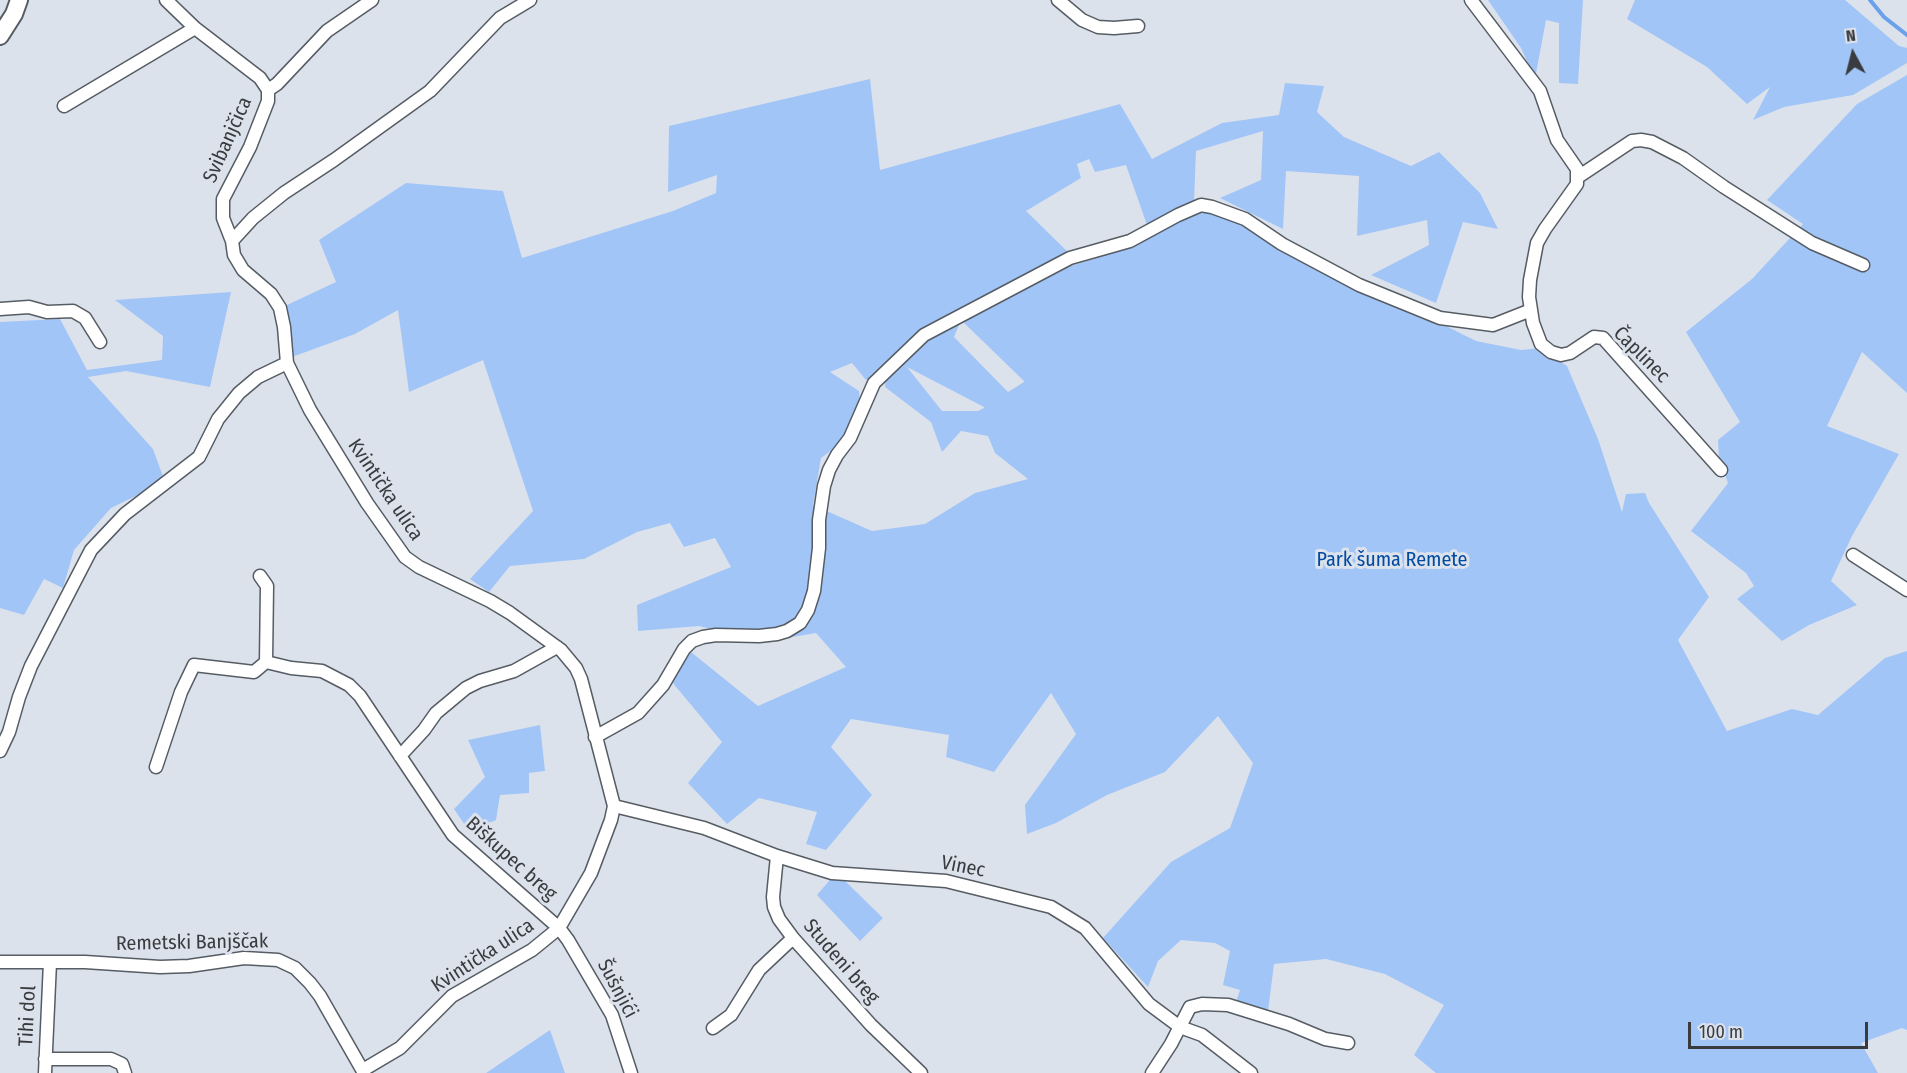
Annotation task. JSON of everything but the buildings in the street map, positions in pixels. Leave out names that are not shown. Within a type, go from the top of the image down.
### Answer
[{"type":"main road","points":[[0,36],[14,14],[19,0]]},
{"type":"street","name":"Svibanjčica","points":[[166,0],[195,28],[260,78],[268,90],[268,101],[250,147],[223,199],[223,218],[232,241]]},
{"type":"street","name":"Svibanjčica","points":[[268,90],[277,84],[327,31],[372,0]]},
{"type":"street","points":[[232,241],[253,218],[284,193],[430,91],[500,18],[530,0]]},
{"type":"street","points":[[1058,0],[1082,20],[1098,27],[1138,26]]},
{"type":"street","points":[[1470,0],[1540,91],[1557,140],[1577,169],[1578,177],[1632,141],[1652,142],[1683,158],[1812,243],[1863,265]]},
{"type":"street","points":[[64,106],[195,28]]},
{"type":"street","name":"Čaplinec","points":[[1578,177],[1577,184],[1537,243],[1530,280],[1531,310],[1541,344],[1551,352],[1561,355],[1570,353],[1593,337],[1603,338],[1721,470]]},
{"type":"street","points":[[595,737],[638,713],[663,685],[684,649],[692,641],[716,635],[777,634],[800,623],[808,610],[814,591],[819,548],[819,520],[826,478],[837,455],[850,438],[874,383],[924,335],[1070,258],[1130,241],[1201,205],[1245,219],[1282,244],[1359,285],[1440,318],[1493,325],[1531,310]]},
{"type":"street","name":"Kvintička ulica","points":[[232,241],[234,255],[243,270],[271,294],[280,308],[287,363],[297,387],[326,439],[367,503],[405,556],[442,580],[490,601],[557,647],[576,668],[614,806],[591,873],[560,928],[532,950],[452,996],[400,1048],[364,1072]]},
{"type":"street","points":[[0,309],[29,307],[47,312],[65,309],[74,311],[85,318],[100,342]]},
{"type":"street","points":[[0,750],[9,732],[31,666],[91,550],[125,514],[199,457],[218,419],[239,393],[258,377],[287,363]]},
{"type":"street","points":[[1853,555],[1907,590]]},
{"type":"street","points":[[260,576],[267,586],[266,662]]},
{"type":"street","points":[[400,756],[436,713],[466,688],[480,681],[514,672],[557,647]]},
{"type":"street","name":"Biškupec breg","points":[[156,767],[181,692],[194,665],[254,672],[266,662],[291,668],[322,671],[349,685],[360,696],[453,835],[560,928]]},
{"type":"street","name":"Vinec","points":[[614,806],[704,828],[777,856],[832,873],[946,880],[1051,907],[1085,928],[1149,1004],[1180,1027],[1202,1035],[1251,1073]]},
{"type":"street","name":"Studeni breg","points":[[777,856],[774,907],[779,919],[793,939],[871,1025],[921,1073]]},
{"type":"street","name":"Šušnjići","points":[[560,928],[612,1015],[631,1073]]},
{"type":"street","points":[[713,1029],[730,1015],[759,970],[793,939]]},
{"type":"street","name":"Remetski Banjščak","points":[[0,962],[160,967],[189,966],[244,958],[278,960],[295,968],[320,996],[364,1072]]},
{"type":"street","name":"Tihi dol","points":[[45,1073],[50,962]]},
{"type":"street","points":[[1152,1073],[1190,1007],[1202,1004],[1228,1005],[1289,1024],[1325,1039],[1348,1043]]},
{"type":"street","points":[[45,1059],[111,1059],[122,1065],[126,1073]]},
{"type":"green space","points":[[1488,0],[1583,0],[1578,84],[1559,83],[1559,23],[1546,20],[1535,79],[1521,48]]},
{"type":"green space","points":[[1635,0],[1845,0],[1899,46],[1907,48],[1907,63],[1853,95],[1784,107],[1753,120],[1770,87],[1747,104],[1707,67],[1627,19]]},
{"type":"green space","points":[[1907,75],[1907,393],[1862,352],[1827,426],[1899,454],[1852,536],[1831,581],[1857,605],[1809,625],[1782,641],[1737,599],[1754,586],[1746,573],[1691,531],[1728,483],[1719,458],[1718,440],[1740,422],[1686,332],[1752,279],[1803,224],[1767,200],[1857,104]]},
{"type":"green space","name":"Park šuma Remete","points":[[870,79],[880,170],[1120,104],[1152,159],[1222,123],[1279,115],[1285,83],[1324,86],[1317,112],[1344,137],[1411,166],[1439,152],[1480,193],[1498,229],[1463,222],[1436,303],[1371,275],[1429,245],[1427,220],[1357,236],[1359,176],[1286,171],[1283,229],[1220,198],[1261,180],[1263,131],[1196,151],[1194,202],[1148,228],[1126,165],[1095,172],[1089,159],[1077,164],[1081,178],[1026,211],[1069,253],[1064,268],[1097,258],[1199,209],[1225,209],[1292,257],[1346,283],[1476,341],[1521,350],[1541,348],[1567,366],[1598,439],[1622,512],[1626,494],[1645,493],[1649,503],[1709,597],[1678,640],[1727,731],[1792,709],[1818,715],[1885,658],[1907,651],[1907,1030],[1902,1028],[1861,1043],[1878,1073],[1436,1073],[1414,1055],[1444,1005],[1385,974],[1326,959],[1274,964],[1268,1011],[1236,1002],[1240,990],[1223,985],[1230,951],[1215,943],[1181,940],[1158,961],[1148,987],[1103,938],[1171,862],[1230,828],[1253,763],[1218,716],[1165,772],[1107,795],[1056,823],[1027,834],[1025,805],[1076,734],[1051,693],[994,772],[946,757],[949,735],[851,719],[831,747],[872,795],[826,850],[806,844],[817,812],[759,798],[727,824],[688,783],[722,742],[672,682],[691,652],[758,706],[846,667],[816,633],[763,642],[699,626],[638,631],[637,605],[731,567],[715,538],[684,547],[670,523],[637,532],[584,559],[510,566],[489,592],[470,579],[533,511],[483,360],[409,392],[398,310],[355,334],[292,357],[287,305],[336,282],[319,240],[406,183],[503,191],[522,258],[673,211],[716,193],[717,175],[668,192],[669,126]],"holes":[[[961,320],[1024,381],[1024,382],[1008,392],[954,337]],[[852,363],[866,380],[886,371],[885,387],[931,422],[942,452],[961,431],[988,436],[995,453],[1028,479],[975,493],[925,524],[872,531],[813,505],[821,458],[844,441],[860,402],[859,391],[830,372]],[[907,367],[984,407],[978,411],[942,411]]]},
{"type":"green space","points":[[231,292],[210,387],[126,371],[88,377],[153,449],[165,482],[111,508],[74,550],[63,588],[44,579],[24,615],[0,608],[0,322],[60,319],[87,370],[162,360],[163,336],[115,300]]},
{"type":"green space","points":[[540,725],[545,771],[529,773],[529,793],[500,795],[496,820],[469,831],[454,809],[485,777],[468,740]]},
{"type":"green space","points":[[834,875],[840,876],[883,918],[860,941],[817,895]]},
{"type":"green space","points":[[550,1030],[565,1073],[486,1073]]},
{"type":"waterway","points":[[1870,0],[1884,17],[1907,35]]}]
